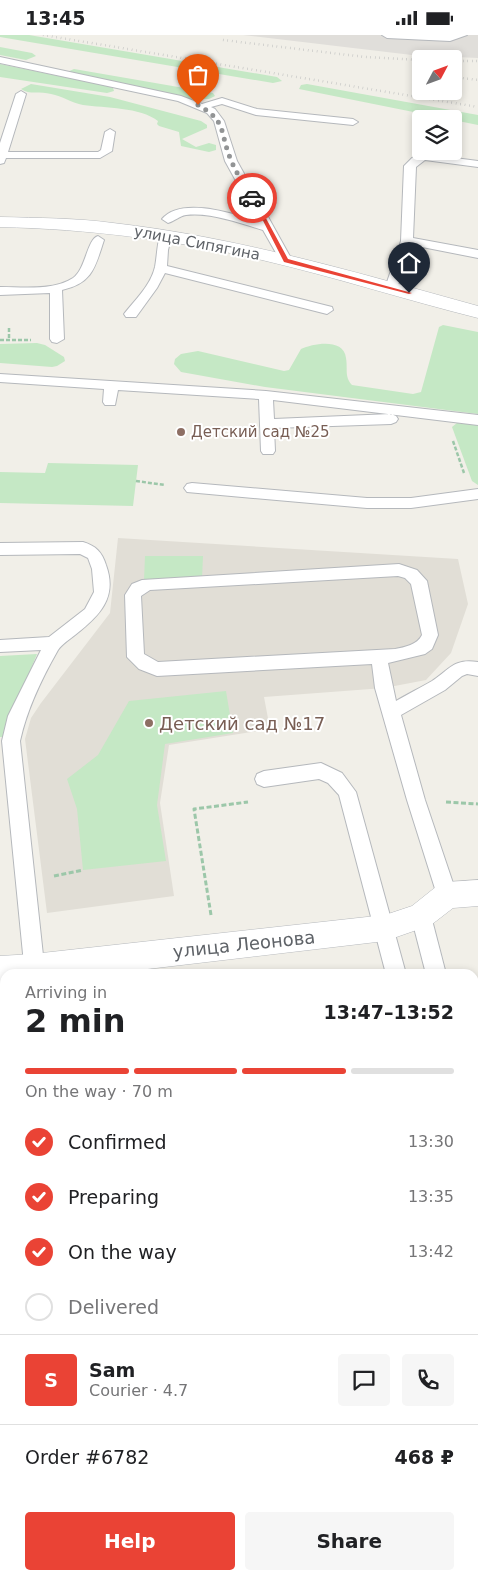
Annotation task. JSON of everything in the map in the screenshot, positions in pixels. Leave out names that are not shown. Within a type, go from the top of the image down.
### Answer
[{"type":"street","name":"улица Сипягина","points":[[0,222],[107,227],[167,227],[478,312]]},
{"type":"street","points":[[447,895],[478,893]]},
{"type":"street","name":"улица Леонова","points":[[50,969],[385,928],[421,916],[447,895]]},
{"type":"lane","points":[[387,35],[418,38],[450,38],[462,35]]},
{"type":"lane","points":[[0,60],[162,94],[210,111],[219,121],[231,161],[286,260]]},
{"type":"lane","points":[[21,94],[1,158],[100,155],[106,151],[110,132]]},
{"type":"lane","points":[[201,107],[222,101],[256,112],[353,122]]},
{"type":"lane","points":[[392,288],[407,241],[410,166],[416,160],[424,157],[478,164]]},
{"type":"lane","points":[[131,314],[151,288],[162,268],[162,250],[172,213],[180,210],[196,210],[269,228]]},
{"type":"lane","points":[[0,291],[56,288],[77,282],[83,276],[98,240]]},
{"type":"lane","points":[[407,241],[478,254]]},
{"type":"lane","points":[[162,268],[327,310]]},
{"type":"lane","points":[[56,288],[57,339]]},
{"type":"lane","points":[[0,378],[266,395],[478,419]]},
{"type":"lane","points":[[110,402],[112,384]]},
{"type":"lane","points":[[266,395],[268,451]]},
{"type":"lane","points":[[268,424],[424,418]]},
{"type":"lane","points":[[192,488],[367,503],[411,503],[478,494]]},
{"type":"lane","points":[[0,549],[83,548],[94,555],[100,569],[102,592],[91,613],[53,643],[17,716],[11,741],[34,969]]},
{"type":"lane","points":[[399,570],[411,574],[419,581],[430,635],[426,644],[419,649],[395,656],[380,657],[157,669],[144,664],[136,657],[133,595],[138,588],[148,584],[399,570]]},
{"type":"lane","points":[[0,646],[53,643]]},
{"type":"lane","points":[[380,657],[384,688],[416,800],[447,895]]},
{"type":"lane","points":[[391,712],[439,685],[456,671],[466,667],[478,669]]},
{"type":"lane","points":[[264,779],[321,771],[335,778],[347,793],[395,969]]},
{"type":"lane","points":[[421,916],[435,969]]},
{"type":"path","points":[[9,328],[9,340]]},
{"type":"path","points":[[211,919],[194,809],[256,801]]},
{"type":"shaded area","points":[[243,35],[478,35],[478,58],[462,57],[462,50],[412,50],[412,55]]},
{"type":"shaded area","name":"Детский сад №17","points":[[118,538],[458,559],[468,604],[451,653],[426,680],[384,688],[264,697],[270,729],[169,745],[160,803],[174,896],[47,913],[25,739],[31,718],[41,703],[110,613]]},
{"type":"green space","points":[[0,35],[29,35],[277,77],[282,81],[273,83],[0,37]]},
{"type":"green space","points":[[0,47],[32,53],[36,56],[26,60],[0,55]]},
{"type":"green space","points":[[0,64],[108,86],[113,88],[114,91],[107,93],[0,77]]},
{"type":"green space","points":[[74,69],[213,93],[215,96],[209,99],[189,99],[67,72]]},
{"type":"green space","points":[[31,84],[110,97],[201,121],[207,125],[207,128],[182,139],[196,147],[209,143],[216,145],[216,150],[209,152],[181,146],[179,132],[159,126],[157,124],[158,121],[142,113],[83,105],[55,95],[28,92],[21,89]]},
{"type":"green space","points":[[307,84],[450,110],[412,110],[412,112],[299,89],[301,85]]},
{"type":"green space","points":[[462,112],[478,115],[478,125],[462,122]]},
{"type":"green space","points":[[443,325],[478,332],[478,414],[265,387],[181,372],[174,364],[175,359],[181,354],[198,351],[284,371],[289,370],[301,349],[313,345],[328,344],[340,347],[344,352],[347,375],[352,385],[413,394],[421,392],[439,327]]},
{"type":"green space","points":[[37,343],[45,345],[64,357],[65,361],[52,367],[0,363],[0,344]]},
{"type":"green space","points":[[457,423],[478,425],[478,485],[472,481],[452,427]]},
{"type":"green space","points":[[48,463],[138,465],[133,506],[0,503],[0,472],[45,473]]},
{"type":"green space","points":[[145,556],[203,556],[202,579],[144,580]]},
{"type":"green space","points":[[37,654],[3,737],[0,737],[0,656]]},
{"type":"green space","points":[[226,691],[233,733],[165,744],[157,805],[166,861],[83,870],[77,809],[67,779],[98,755],[129,701]]},
{"type":"railway","points":[[43,35],[478,107]]},
{"type":"railway","points":[[223,40],[365,57],[412,60]]},
{"type":"railway","points":[[462,61],[478,61]]},
{"type":"railway","points":[[462,78],[478,80]]},
{"type":"way so far","points":[[198,105],[210,111],[219,121],[231,161],[252,198]]},
{"type":"place","name":"Детский сад №25","points":[[181,432]]},
{"type":"place","name":"Детский сад №17","points":[[149,723]]},
{"type":"route","points":[[252,198],[286,260],[409,293]]}]
